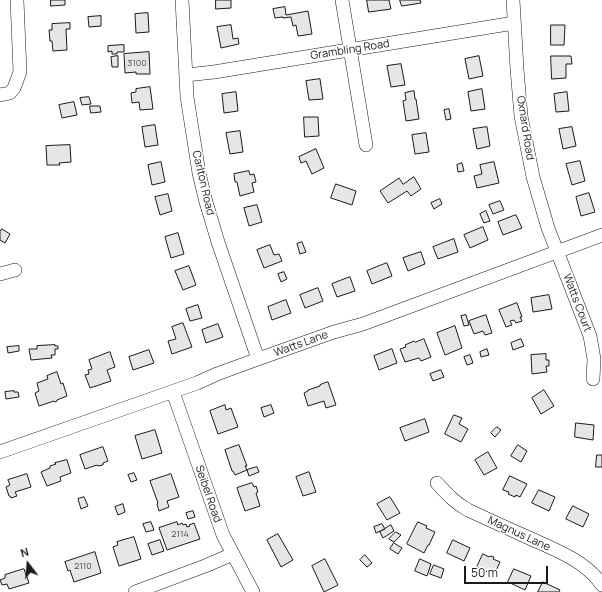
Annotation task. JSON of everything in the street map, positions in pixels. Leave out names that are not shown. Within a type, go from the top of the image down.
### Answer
[{"type":"street","points":[[5,94],[14,88],[20,72],[17,0]]},
{"type":"street","name":"Carlton Road","points":[[182,0],[187,96],[199,173],[218,242],[258,359]]},
{"type":"street","points":[[342,0],[366,145]]},
{"type":"street","name":"Oxnard Road","points":[[513,0],[521,116],[525,139],[533,177],[548,228],[558,252]]},
{"type":"street","name":"Grambling Road","points":[[186,75],[214,72],[514,23]]},
{"type":"street","name":"Watts Lane","points":[[0,452],[173,392],[258,359],[334,332],[363,324],[602,236]]},
{"type":"street","name":"Watts Court","points":[[558,252],[590,336],[594,359],[592,379]]},
{"type":"street","points":[[0,274],[15,270]]},
{"type":"street","name":"Seibel Road","points":[[173,392],[223,535],[253,592]]},
{"type":"street","name":"Magnus Lane","points":[[438,483],[449,497],[457,504],[556,550],[574,560],[591,572],[602,585]]},
{"type":"street","points":[[135,592],[233,554]]},
{"type":"building","points":[[51,0],[65,0],[65,5],[51,6]]},
{"type":"building","points":[[216,0],[231,0],[231,8],[216,9]]},
{"type":"building","points":[[367,0],[389,0],[391,9],[369,12]]},
{"type":"building","points":[[400,0],[420,0],[421,3],[402,6]]},
{"type":"building","points":[[285,7],[286,15],[308,11],[312,34],[298,36],[296,25],[293,26],[291,17],[275,18],[273,9]]},
{"type":"building","points":[[148,13],[149,32],[136,33],[135,14]]},
{"type":"building","points":[[101,16],[101,26],[89,27],[88,17]]},
{"type":"building","points":[[70,23],[70,29],[66,29],[67,50],[53,51],[49,30],[52,30],[52,24]]},
{"type":"building","points":[[231,25],[233,39],[238,38],[239,44],[221,48],[217,27]]},
{"type":"building","points":[[551,25],[565,25],[564,45],[551,45]]},
{"type":"building","points":[[124,45],[124,52],[112,54],[112,51],[108,52],[108,46]]},
{"type":"building","points":[[149,52],[150,74],[136,74],[136,72],[125,73],[124,54]]},
{"type":"building","points":[[118,56],[118,67],[112,67],[111,57]]},
{"type":"building","points":[[479,56],[483,76],[469,79],[465,59]]},
{"type":"building","points":[[551,56],[571,56],[572,64],[566,64],[566,78],[552,79]]},
{"type":"building","points":[[401,64],[405,85],[391,87],[387,66]]},
{"type":"building","points":[[320,79],[323,99],[309,100],[306,81]]},
{"type":"building","points":[[150,87],[153,109],[140,110],[139,102],[132,103],[131,93],[136,92],[136,89]]},
{"type":"building","points":[[482,89],[485,109],[471,111],[468,92]]},
{"type":"building","points":[[414,91],[419,119],[406,121],[403,101],[406,100],[405,93]]},
{"type":"building","points":[[236,92],[238,111],[224,113],[222,94]]},
{"type":"building","points":[[567,92],[569,111],[556,112],[554,94]]},
{"type":"building","points":[[89,97],[91,104],[82,105],[80,98]]},
{"type":"building","points":[[74,102],[77,115],[62,118],[59,105]]},
{"type":"building","points":[[90,106],[100,106],[101,112],[91,113]]},
{"type":"building","points":[[449,109],[451,119],[446,120],[444,110]]},
{"type":"building","points":[[304,117],[318,117],[319,136],[305,137]]},
{"type":"building","points":[[155,125],[158,145],[145,147],[142,127]]},
{"type":"building","points":[[487,127],[490,146],[477,149],[473,129]]},
{"type":"building","points":[[572,127],[576,146],[563,149],[559,129]]},
{"type":"building","points":[[240,131],[243,152],[230,154],[226,133]]},
{"type":"building","points":[[426,133],[429,152],[415,154],[412,135]]},
{"type":"building","points":[[70,145],[71,162],[59,163],[60,165],[47,165],[46,146]]},
{"type":"building","points":[[316,149],[324,168],[312,174],[306,161],[301,163],[299,157]]},
{"type":"building","points":[[580,161],[585,181],[572,185],[566,164]]},
{"type":"building","points":[[161,162],[165,182],[152,185],[148,165]]},
{"type":"building","points":[[494,162],[499,183],[477,188],[474,176],[482,174],[480,165]]},
{"type":"building","points":[[462,163],[464,171],[458,172],[457,165]]},
{"type":"building","points":[[249,171],[250,175],[254,174],[256,182],[252,183],[254,192],[240,196],[234,174]]},
{"type":"building","points":[[414,177],[421,189],[411,196],[407,191],[388,203],[380,191],[399,178],[403,184]]},
{"type":"building","points":[[336,184],[356,191],[352,205],[331,198]]},
{"type":"building","points":[[589,193],[595,212],[581,216],[576,197]]},
{"type":"building","points":[[168,194],[172,211],[160,215],[155,197]]},
{"type":"building","points":[[440,199],[442,204],[434,209],[431,203]]},
{"type":"building","points":[[500,201],[504,210],[493,214],[489,205]]},
{"type":"building","points":[[257,205],[262,222],[249,226],[244,208]]},
{"type":"building","points":[[486,211],[490,221],[484,223],[480,214]]},
{"type":"building","points":[[516,215],[522,228],[503,235],[498,222]]},
{"type":"building","points":[[483,227],[488,240],[470,248],[464,235]]},
{"type":"building","points":[[2,229],[10,234],[5,243],[0,240],[0,232]]},
{"type":"building","points":[[178,233],[184,254],[171,258],[165,237]]},
{"type":"building","points":[[454,239],[458,252],[438,259],[433,247]]},
{"type":"building","points":[[302,242],[306,252],[300,254],[297,244]]},
{"type":"building","points":[[270,245],[274,255],[279,254],[282,261],[264,268],[257,250]]},
{"type":"building","points":[[421,252],[425,264],[408,271],[403,258]]},
{"type":"building","points":[[387,263],[392,276],[372,284],[367,271]]},
{"type":"building","points":[[189,266],[196,285],[183,290],[175,271]]},
{"type":"building","points":[[284,272],[287,279],[281,282],[278,274]]},
{"type":"building","points":[[350,277],[355,291],[337,297],[332,284]]},
{"type":"building","points":[[318,288],[323,301],[305,308],[300,295]]},
{"type":"building","points":[[549,295],[552,309],[533,312],[531,298]]},
{"type":"building","points":[[286,300],[291,313],[272,320],[268,307]]},
{"type":"building","points":[[517,303],[522,321],[516,323],[514,320],[510,321],[512,325],[506,327],[499,310]]},
{"type":"building","points":[[198,305],[202,318],[190,321],[186,309]]},
{"type":"building","points":[[466,315],[469,325],[464,326],[461,316]]},
{"type":"building","points":[[486,315],[492,333],[485,335],[483,331],[474,334],[469,321]]},
{"type":"building","points":[[183,323],[192,347],[172,354],[168,341],[176,339],[172,327]]},
{"type":"building","points":[[218,324],[223,337],[206,343],[202,330]]},
{"type":"building","points":[[455,326],[462,348],[445,355],[437,333]]},
{"type":"building","points":[[424,339],[431,357],[421,361],[419,358],[405,362],[400,349],[406,347],[405,345],[414,341]]},
{"type":"building","points":[[521,339],[524,346],[513,350],[511,343]]},
{"type":"building","points":[[19,346],[19,351],[8,353],[7,347]]},
{"type":"building","points":[[37,346],[58,346],[58,349],[55,349],[55,355],[51,355],[52,358],[31,360],[29,349],[37,349]]},
{"type":"building","points":[[392,349],[397,363],[379,370],[374,356]]},
{"type":"building","points":[[487,349],[489,355],[481,357],[480,352]]},
{"type":"building","points":[[149,350],[154,363],[133,370],[129,357]]},
{"type":"building","points":[[110,352],[115,367],[107,370],[111,381],[90,388],[85,375],[89,374],[88,370],[92,369],[89,360]]},
{"type":"building","points":[[546,354],[546,360],[549,360],[549,366],[546,366],[547,372],[532,374],[531,355]]},
{"type":"building","points":[[470,355],[473,363],[467,365],[464,357]]},
{"type":"building","points":[[441,370],[444,377],[433,381],[430,374]]},
{"type":"building","points":[[57,372],[61,384],[63,383],[67,396],[55,402],[54,401],[39,406],[35,393],[39,391],[37,383],[48,379],[47,376]]},
{"type":"building","points":[[328,382],[336,405],[326,408],[324,401],[308,406],[304,393]]},
{"type":"building","points":[[544,390],[554,406],[541,414],[532,398]]},
{"type":"building","points":[[5,392],[18,392],[19,397],[6,399]]},
{"type":"building","points":[[225,405],[226,410],[231,408],[238,427],[218,434],[210,411]]},
{"type":"building","points":[[271,405],[274,413],[264,417],[261,408]]},
{"type":"building","points":[[454,415],[462,418],[459,424],[468,429],[461,442],[445,434]]},
{"type":"building","points":[[425,419],[429,432],[405,441],[400,428]]},
{"type":"building","points":[[576,423],[594,425],[593,440],[575,437]]},
{"type":"building","points":[[497,427],[501,430],[495,437],[491,433]]},
{"type":"building","points":[[155,430],[162,453],[142,459],[135,436]]},
{"type":"building","points":[[239,445],[247,466],[245,466],[247,470],[235,475],[232,471],[225,450]]},
{"type":"building","points":[[518,445],[527,451],[521,462],[511,456]]},
{"type":"building","points":[[103,447],[108,461],[103,463],[103,465],[97,465],[85,469],[80,455]]},
{"type":"building","points":[[488,452],[497,468],[484,475],[475,460]]},
{"type":"building","points":[[597,455],[602,455],[602,467],[596,467]]},
{"type":"building","points":[[67,460],[71,473],[60,477],[61,481],[47,486],[41,472],[50,468],[50,466],[56,464],[55,463]]},
{"type":"building","points":[[257,467],[259,472],[249,476],[247,470]]},
{"type":"building","points":[[309,472],[316,492],[303,496],[296,477]]},
{"type":"building","points":[[134,473],[137,480],[131,482],[128,475]]},
{"type":"building","points":[[27,474],[31,487],[15,492],[17,496],[11,498],[6,487],[10,485],[8,480]]},
{"type":"building","points":[[171,474],[179,497],[167,501],[169,507],[159,511],[158,503],[150,481]]},
{"type":"building","points":[[510,476],[527,484],[520,497],[516,495],[515,497],[508,494],[509,492],[503,490]]},
{"type":"building","points":[[252,483],[254,487],[256,486],[258,492],[256,493],[260,506],[245,511],[237,488]]},
{"type":"building","points":[[539,490],[555,497],[549,511],[532,503]]},
{"type":"building","points":[[84,497],[88,506],[81,509],[78,499]]},
{"type":"building","points":[[390,497],[400,513],[387,520],[377,504]]},
{"type":"building","points":[[123,504],[125,512],[118,515],[115,507]]},
{"type":"building","points":[[573,506],[589,514],[583,527],[566,519]]},
{"type":"building","points":[[193,511],[195,517],[188,519],[186,513]]},
{"type":"building","points":[[151,522],[154,530],[146,532],[143,524]]},
{"type":"building","points":[[177,522],[178,525],[182,523],[183,525],[186,524],[187,527],[194,523],[200,539],[167,550],[159,528]]},
{"type":"building","points":[[418,522],[435,532],[424,553],[407,544]]},
{"type":"building","points":[[382,524],[385,529],[376,533],[374,527]]},
{"type":"building","points":[[391,525],[394,531],[383,538],[380,532]]},
{"type":"building","points":[[396,532],[401,535],[394,542],[389,539]]},
{"type":"building","points":[[278,534],[293,560],[281,567],[267,540]]},
{"type":"building","points":[[134,537],[141,559],[119,566],[113,547],[118,545],[117,542]]},
{"type":"building","points":[[160,540],[164,551],[152,555],[148,544]]},
{"type":"building","points":[[453,540],[470,548],[464,561],[447,553]]},
{"type":"building","points":[[394,543],[402,548],[398,554],[390,549]]},
{"type":"building","points":[[95,552],[101,573],[74,582],[70,570],[68,571],[65,562]]},
{"type":"building","points":[[483,554],[489,557],[494,557],[493,559],[500,562],[494,575],[477,567]]},
{"type":"building","points":[[365,555],[372,563],[367,567],[360,560]]},
{"type":"building","points":[[325,559],[338,585],[324,592],[312,566]]},
{"type":"building","points":[[420,559],[431,564],[427,576],[415,571]]},
{"type":"building","points":[[434,565],[444,569],[441,578],[430,574]]},
{"type":"building","points":[[24,569],[29,583],[9,589],[7,584],[2,585],[0,580],[5,578],[5,575]]},
{"type":"building","points":[[514,569],[531,576],[525,590],[508,582]]},
{"type":"building","points":[[543,582],[560,590],[559,592],[538,592]]}]
